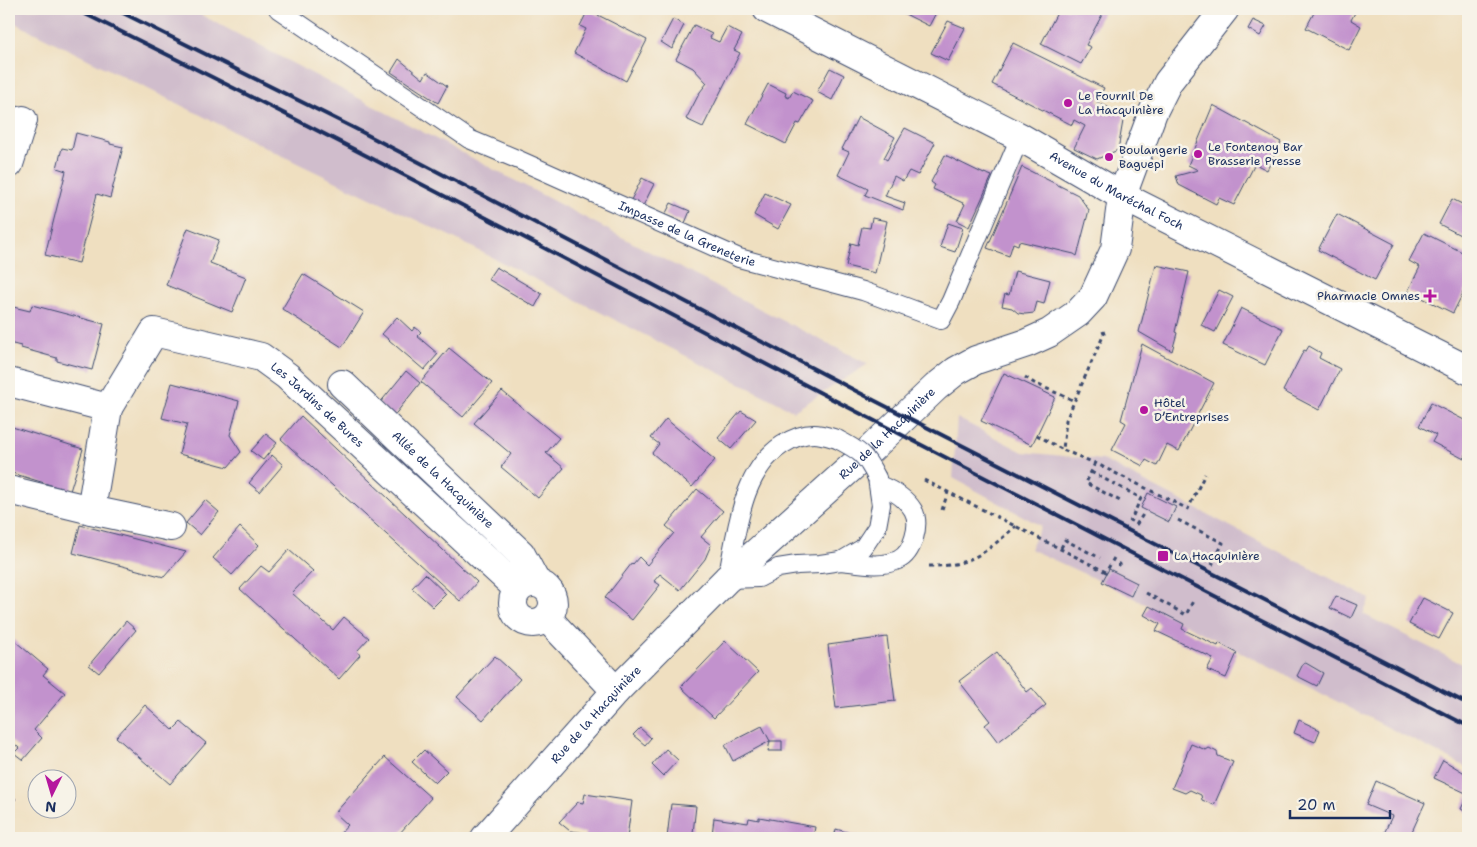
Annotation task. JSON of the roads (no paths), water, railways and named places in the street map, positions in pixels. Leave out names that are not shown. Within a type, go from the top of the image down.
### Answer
[{"type":"street","name":"Avenue du Maréchal Foch","points":[[767,9],[1020,137],[1122,196],[1468,370]]},
{"type":"street","name":"Rue de la Hacquinière","points":[[484,838],[616,691],[727,579],[854,465],[936,387],[956,371],[976,360],[1027,343],[1049,333],[1078,314],[1093,297],[1114,249],[1122,196],[1153,112],[1168,82],[1224,9]]},
{"type":"street","points":[[9,164],[23,120]]},
{"type":"street","name":"Les Jardins de Bures","points":[[91,510],[108,408],[154,332],[261,357],[287,376],[527,586]]},
{"type":"street","points":[[9,382],[108,408]]},
{"type":"street","name":"Allée de la Hacquinière","points":[[342,384],[521,554],[527,586]]},
{"type":"street","points":[[9,490],[171,527]]},
{"type":"street","points":[[527,586],[513,601],[517,614],[521,619],[534,623],[547,618],[616,691]]},
{"type":"lane","name":"Impasse de la Greneterie","points":[[278,9],[469,139],[739,258],[864,291],[941,320],[951,301],[1020,137]]},
{"type":"lane","points":[[841,561],[864,548],[878,527],[881,504],[878,482],[868,460],[855,448],[836,439],[814,434],[792,438],[763,461],[753,479],[742,507],[727,579],[759,578],[778,568],[797,565],[841,561],[878,565],[899,560],[912,546],[917,530],[914,511],[902,498],[878,482]]},
{"type":"railway","points":[[75,9],[553,252],[917,443],[1468,726]]},
{"type":"railway","points":[[115,9],[356,129],[856,391],[1468,704]]},
{"type":"place","name":"Le Fournil De La Hacquinière","points":[[1068,103]]},
{"type":"place","name":"Le Fontenoy Bar Brasserie Presse","points":[[1198,154]]},
{"type":"place","name":"Boulangerie Baguepi","points":[[1109,157]]},
{"type":"place","name":"Pharmacie Omnes","points":[[1430,296]]},
{"type":"place","name":"Hôtel D’Entreprises","points":[[1144,410]]},
{"type":"place","name":"La Hacquinière","points":[[1163,556]]}]
